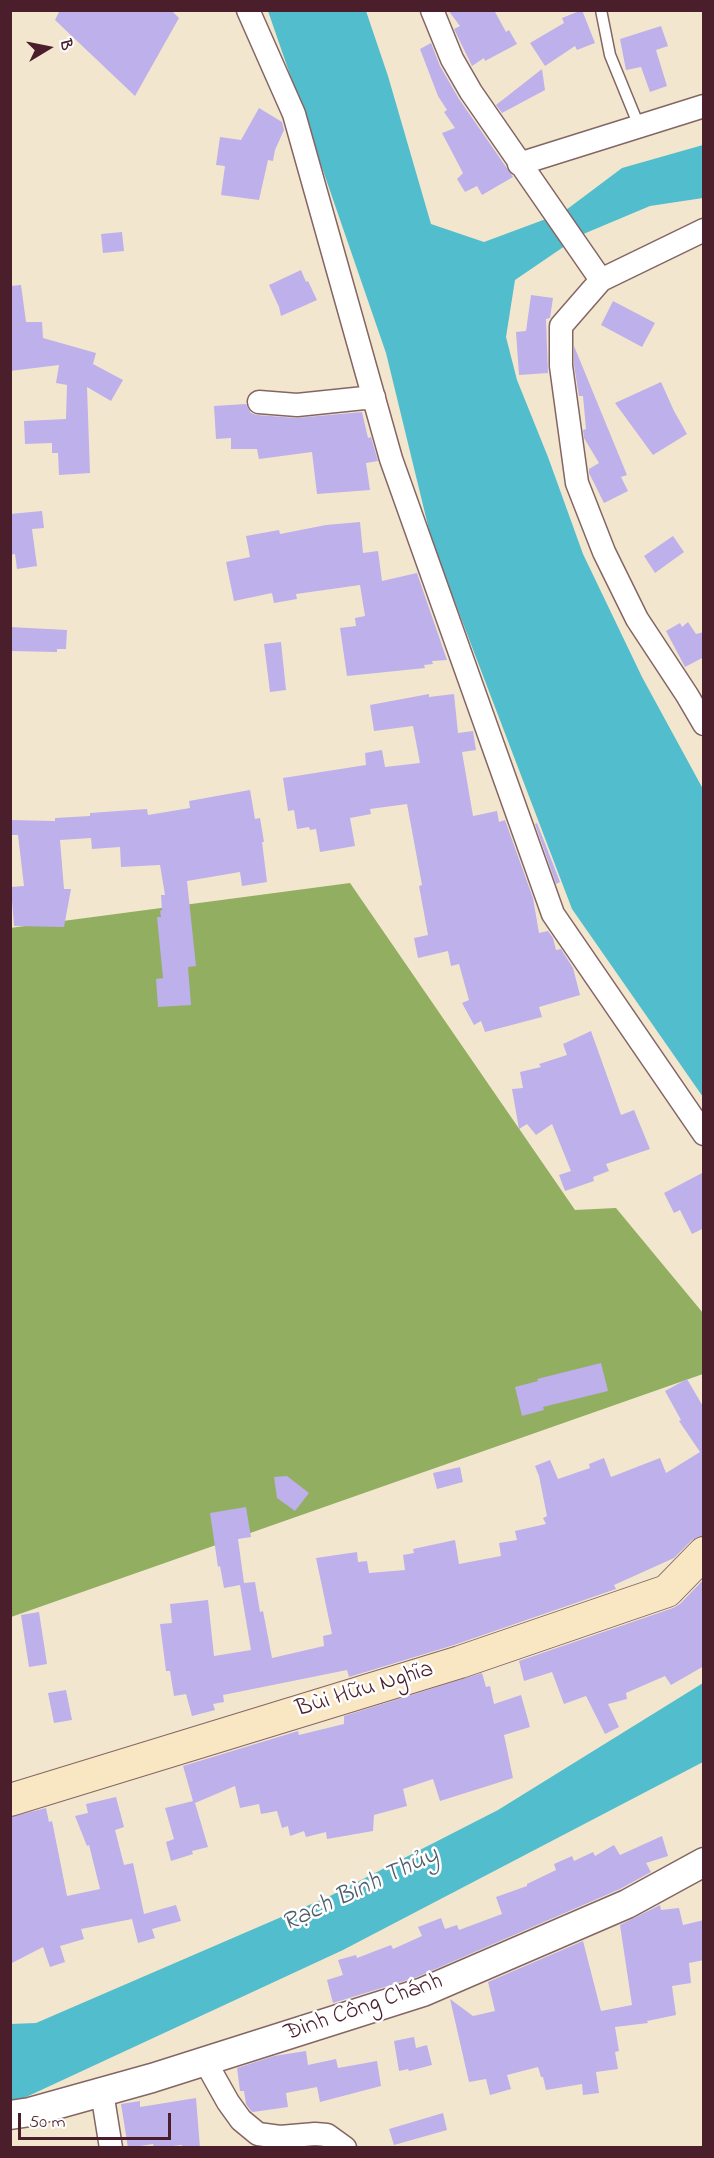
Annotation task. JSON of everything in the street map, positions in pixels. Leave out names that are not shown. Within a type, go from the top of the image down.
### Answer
[{"type":"main road","name":"Bùi Hữu Nghĩa","points":[[10,1800],[460,1662],[667,1591],[704,1553]]},
{"type":"street","points":[[248,10],[294,114],[391,459],[554,914],[704,1134]]},
{"type":"street","points":[[432,10],[457,67],[471,92],[601,280]]},
{"type":"street","points":[[525,172],[639,126],[704,106]]},
{"type":"street","points":[[704,230],[601,280],[561,326],[561,366],[577,483],[604,552],[636,619],[704,724]]},
{"type":"street","points":[[259,402],[297,405],[374,397]]},
{"type":"street","name":"Đinh Công Chánh","points":[[10,2115],[30,2112],[102,2092],[423,1992],[627,1904],[704,1862]]},
{"type":"street","points":[[205,2061],[228,2102],[246,2124],[258,2134],[280,2137],[327,2135],[345,2148]]},
{"type":"street","points":[[102,2092],[111,2148]]},
{"type":"lane","points":[[601,10],[610,55],[639,126]]},
{"type":"green space","points":[[350,883],[575,1210],[616,1208],[703,1313],[703,1374],[11,1617],[10,928]]},
{"type":"water","points":[[268,11],[366,11],[388,76],[431,224],[484,242],[562,213],[622,168],[703,145],[703,198],[650,206],[581,235],[515,280],[506,337],[517,380],[583,554],[642,677],[703,789],[703,1097],[572,909],[432,542],[386,353]]},
{"type":"water","name":"Rạch Bình Thủy","points":[[703,1683],[703,1762],[343,1950],[11,2104],[10,2024],[36,2023],[330,1896],[498,1810]]},
{"type":"building","points":[[60,10],[171,10],[179,18],[135,96],[55,20]]},
{"type":"building","points":[[448,10],[494,10],[506,32],[509,30],[517,44],[485,61],[484,58],[472,66],[454,29],[460,26]]},
{"type":"building","points":[[582,10],[595,43],[577,50],[575,46],[545,66],[530,43],[564,23],[562,18]]},
{"type":"building","points":[[661,26],[668,46],[656,50],[667,86],[650,92],[641,67],[626,70],[620,39]]},
{"type":"building","points":[[431,43],[440,66],[459,99],[513,177],[482,195],[477,186],[465,192],[457,179],[463,173],[442,133],[455,128],[444,112],[447,110],[438,96],[420,49]]},
{"type":"building","points":[[542,69],[545,90],[502,113],[496,105]]},
{"type":"building","points":[[259,108],[282,122],[284,130],[273,161],[268,160],[259,200],[221,195],[225,166],[216,165],[220,137],[241,140]]},
{"type":"building","points":[[122,232],[124,251],[103,253],[101,234]]},
{"type":"building","points":[[301,270],[317,300],[281,316],[269,285]]},
{"type":"building","points":[[21,285],[26,322],[42,322],[43,338],[96,353],[93,364],[123,380],[111,401],[87,387],[90,473],[59,475],[58,453],[52,453],[52,443],[25,444],[24,421],[66,419],[67,385],[56,383],[59,365],[10,371],[10,286]]},
{"type":"building","points":[[531,295],[553,298],[550,318],[546,319],[548,373],[519,375],[516,332],[526,331]]},
{"type":"building","points":[[613,301],[655,323],[642,347],[601,325]]},
{"type":"building","points":[[574,346],[627,475],[621,477],[628,491],[604,503],[589,473],[589,469],[599,463],[584,438],[583,430],[586,429],[583,396],[579,396],[574,365]]},
{"type":"building","points":[[661,382],[687,434],[653,455],[615,403]]},
{"type":"building","points":[[246,404],[251,413],[257,415],[296,418],[362,412],[368,438],[371,437],[378,461],[366,463],[370,490],[317,494],[312,452],[259,459],[257,449],[231,449],[231,438],[216,439],[214,406]]},
{"type":"building","points":[[42,511],[44,528],[32,529],[37,566],[17,569],[15,554],[10,555],[10,514]]},
{"type":"building","points":[[360,522],[363,553],[378,551],[382,581],[417,573],[447,660],[432,661],[433,664],[424,665],[425,668],[347,676],[340,628],[356,626],[355,618],[365,616],[360,585],[296,594],[297,599],[274,603],[272,593],[234,601],[226,562],[250,557],[246,536],[279,530],[280,534],[326,525]]},
{"type":"building","points":[[673,536],[684,552],[655,573],[644,556]]},
{"type":"building","points":[[688,622],[696,634],[704,632],[704,657],[685,667],[666,631],[680,623],[682,627]]},
{"type":"building","points":[[10,627],[67,630],[66,649],[57,649],[57,652],[10,651]]},
{"type":"building","points":[[281,642],[286,690],[270,692],[264,644]]},
{"type":"building","points":[[429,694],[429,697],[454,694],[458,733],[473,731],[476,750],[462,752],[473,816],[497,811],[499,822],[505,820],[533,898],[539,933],[548,931],[553,938],[556,950],[561,949],[573,968],[580,995],[539,1007],[542,1017],[485,1032],[481,1021],[474,1025],[462,1003],[469,1000],[459,964],[451,966],[448,951],[418,958],[414,938],[428,935],[419,886],[422,885],[407,804],[370,809],[371,814],[350,818],[355,846],[320,852],[316,829],[310,830],[309,827],[297,829],[294,810],[288,811],[283,778],[366,765],[365,753],[382,750],[385,767],[420,763],[413,726],[374,731],[370,705]]},
{"type":"building","points":[[250,790],[255,819],[260,818],[267,882],[242,886],[240,872],[187,881],[196,966],[188,967],[191,1005],[158,1007],[156,979],[163,978],[157,917],[161,917],[161,895],[165,895],[160,865],[121,867],[120,847],[92,849],[91,838],[60,840],[64,889],[71,889],[64,927],[14,926],[11,887],[24,886],[18,835],[10,835],[10,820],[55,821],[55,818],[90,816],[90,813],[147,809],[148,815],[190,808],[189,801]]},
{"type":"building","points":[[537,823],[560,882],[556,884],[535,824]]},
{"type":"building","points":[[591,1031],[621,1115],[634,1110],[650,1149],[606,1164],[609,1171],[593,1177],[594,1181],[565,1191],[559,1175],[571,1171],[552,1124],[536,1135],[527,1124],[519,1129],[512,1089],[523,1088],[520,1072],[541,1067],[539,1064],[567,1055],[563,1044]]},
{"type":"building","points":[[704,1172],[704,1228],[692,1234],[680,1210],[674,1213],[664,1193]]},
{"type":"building","points":[[601,1363],[608,1391],[543,1407],[544,1410],[522,1416],[515,1387]]},
{"type":"building","points":[[687,1379],[704,1408],[704,1536],[692,1540],[674,1558],[614,1585],[616,1589],[454,1645],[349,1677],[347,1670],[223,1695],[224,1702],[213,1704],[215,1710],[192,1716],[186,1694],[174,1696],[170,1671],[166,1671],[160,1624],[172,1623],[170,1604],[208,1600],[214,1656],[251,1650],[240,1585],[224,1588],[220,1566],[218,1567],[210,1513],[246,1507],[251,1537],[238,1539],[244,1583],[255,1582],[272,1658],[324,1646],[323,1636],[332,1634],[316,1558],[357,1552],[358,1562],[367,1561],[369,1573],[405,1570],[403,1555],[414,1553],[413,1549],[455,1540],[459,1564],[501,1556],[499,1543],[517,1540],[515,1531],[546,1524],[543,1518],[547,1516],[535,1466],[550,1460],[558,1479],[590,1468],[589,1464],[604,1458],[611,1477],[660,1458],[666,1473],[700,1452],[679,1421],[681,1420],[665,1391]]},
{"type":"building","points":[[460,1467],[463,1482],[437,1489],[433,1473]]},
{"type":"building","points":[[287,1476],[309,1493],[295,1511],[277,1498],[274,1477]]},
{"type":"building","points":[[704,1579],[704,1666],[671,1685],[665,1676],[626,1693],[627,1699],[608,1704],[619,1727],[605,1734],[586,1696],[564,1704],[552,1672],[524,1681],[519,1661],[673,1608],[680,1604]]},
{"type":"building","points":[[39,1612],[47,1664],[29,1667],[21,1615]]},
{"type":"building","points":[[482,1673],[486,1687],[490,1686],[494,1704],[521,1695],[530,1727],[504,1735],[513,1778],[440,1801],[433,1779],[403,1789],[407,1806],[374,1815],[373,1831],[327,1839],[326,1832],[306,1837],[304,1831],[290,1836],[288,1826],[282,1828],[277,1811],[261,1814],[259,1804],[240,1808],[235,1786],[195,1803],[208,1847],[192,1851],[193,1854],[171,1861],[166,1842],[174,1839],[165,1808],[193,1801],[183,1766],[298,1731],[299,1735],[344,1724],[344,1716]]},
{"type":"building","points":[[66,1690],[72,1720],[54,1723],[48,1693]]},
{"type":"building","points":[[116,1797],[124,1827],[115,1830],[124,1865],[133,1863],[144,1914],[176,1905],[181,1921],[152,1929],[155,1938],[138,1943],[132,1919],[81,1929],[84,1939],[60,1946],[65,1962],[50,1967],[43,1947],[10,1964],[10,1817],[46,1808],[49,1822],[52,1821],[67,1896],[100,1889],[89,1845],[87,1846],[75,1816],[88,1813],[86,1804]]},
{"type":"building","points":[[662,1836],[668,1856],[646,1863],[651,1872],[620,1889],[417,1977],[333,2003],[327,1980],[343,1975],[338,1960],[356,1955],[357,1958],[391,1945],[393,1949],[422,1936],[418,1927],[441,1918],[445,1929],[457,1925],[459,1930],[502,1914],[496,1897],[527,1886],[556,1870],[554,1864],[572,1856],[574,1861],[593,1852],[595,1856],[614,1845],[620,1855]]},
{"type":"building","points":[[660,1905],[661,1910],[679,1908],[683,1925],[704,1920],[704,1960],[689,1963],[691,1983],[672,1986],[676,2015],[647,2021],[648,2023],[615,2027],[619,2051],[615,2052],[618,2069],[596,2072],[599,2093],[583,2095],[582,2084],[546,2090],[538,2067],[507,2075],[511,2089],[490,2095],[486,2079],[469,2082],[450,1999],[473,2016],[495,2011],[488,1982],[583,1941],[601,2011],[632,2005],[620,1925]]},
{"type":"building","points":[[414,2037],[416,2048],[427,2045],[432,2065],[399,2071],[394,2041]]},
{"type":"building","points":[[306,2051],[308,2065],[336,2059],[338,2068],[377,2061],[381,2086],[320,2102],[317,2087],[286,2093],[288,2107],[251,2111],[246,2104],[244,2091],[240,2091],[237,2068],[274,2056]]},
{"type":"building","points":[[196,2098],[200,2148],[182,2148],[182,2145],[154,2148],[153,2144],[128,2148],[121,2104],[140,2101],[140,2107]]},
{"type":"building","points":[[443,2113],[447,2130],[394,2145],[389,2129]]}]
